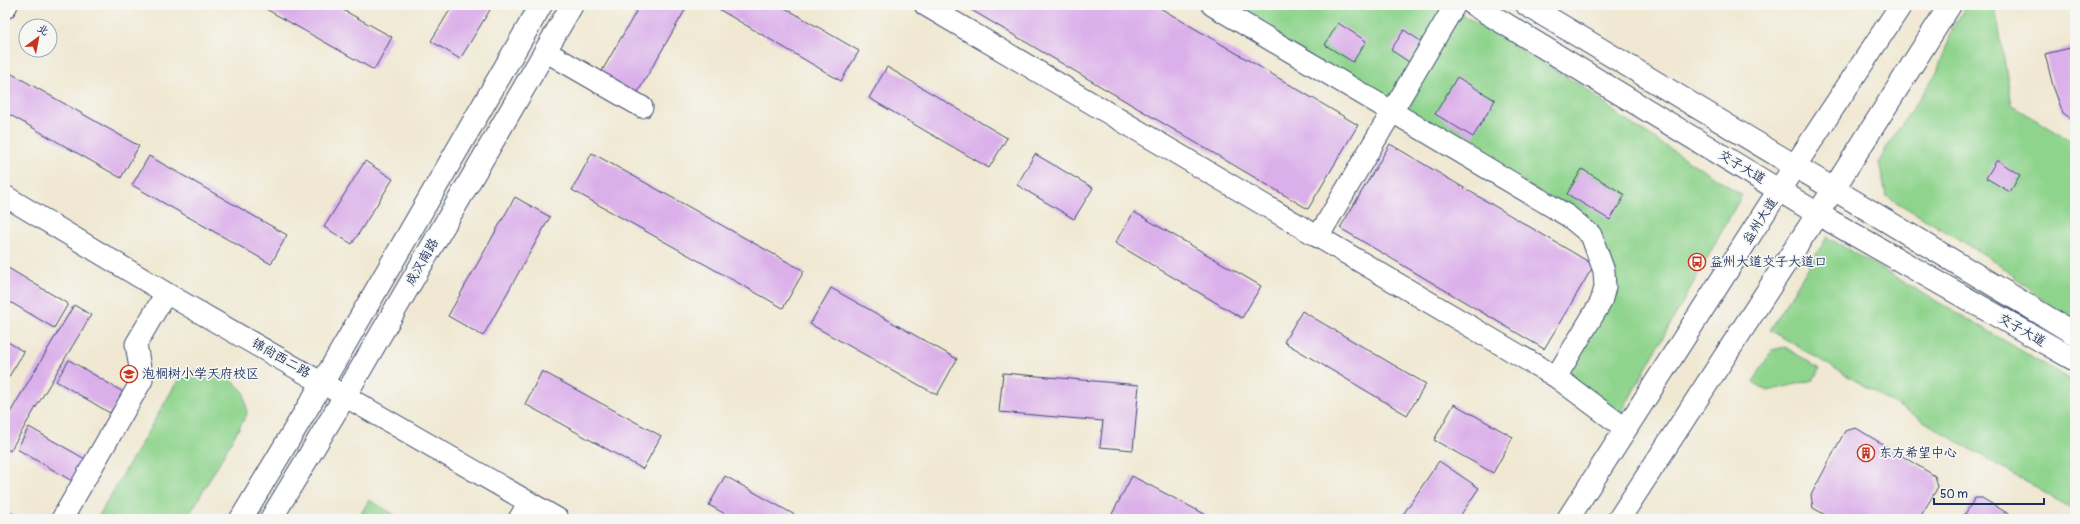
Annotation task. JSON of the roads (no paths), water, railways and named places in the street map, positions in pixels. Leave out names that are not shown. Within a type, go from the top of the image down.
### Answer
[{"type":"main road","name":"成汉南路","points":[[241,519],[323,382],[541,5]]},
{"type":"main road","name":"成汉南路","points":[[271,519],[345,396],[572,5]]},
{"type":"main road","name":"交子大道","points":[[1474,5],[1818,214],[2075,360]]},
{"type":"main road","name":"交子大道","points":[[1527,5],[2075,334]]},
{"type":"main road","name":"益州大道","points":[[1568,519],[1779,190],[1901,5]]},
{"type":"main road","points":[[1618,519],[1818,214],[1950,5]]},
{"type":"street","points":[[925,5],[1556,377],[1626,429]]},
{"type":"street","points":[[1212,5],[1568,216],[1591,235],[1604,271],[1605,287],[1601,302],[1556,377]]},
{"type":"street","points":[[1318,237],[1455,5]]},
{"type":"street","points":[[545,52],[642,107]]},
{"type":"street","name":"锦尚西二路","points":[[5,196],[166,293],[323,382],[524,511],[558,519]]},
{"type":"street","points":[[62,519],[142,380],[136,344],[166,293]]},
{"type":"place","name":"益州大道交子大道口","points":[[1697,262]]},
{"type":"place","name":"泡桐树小学天府校区","points":[[129,374]]},
{"type":"place","name":"东方希望中心","points":[[1866,453]]}]
